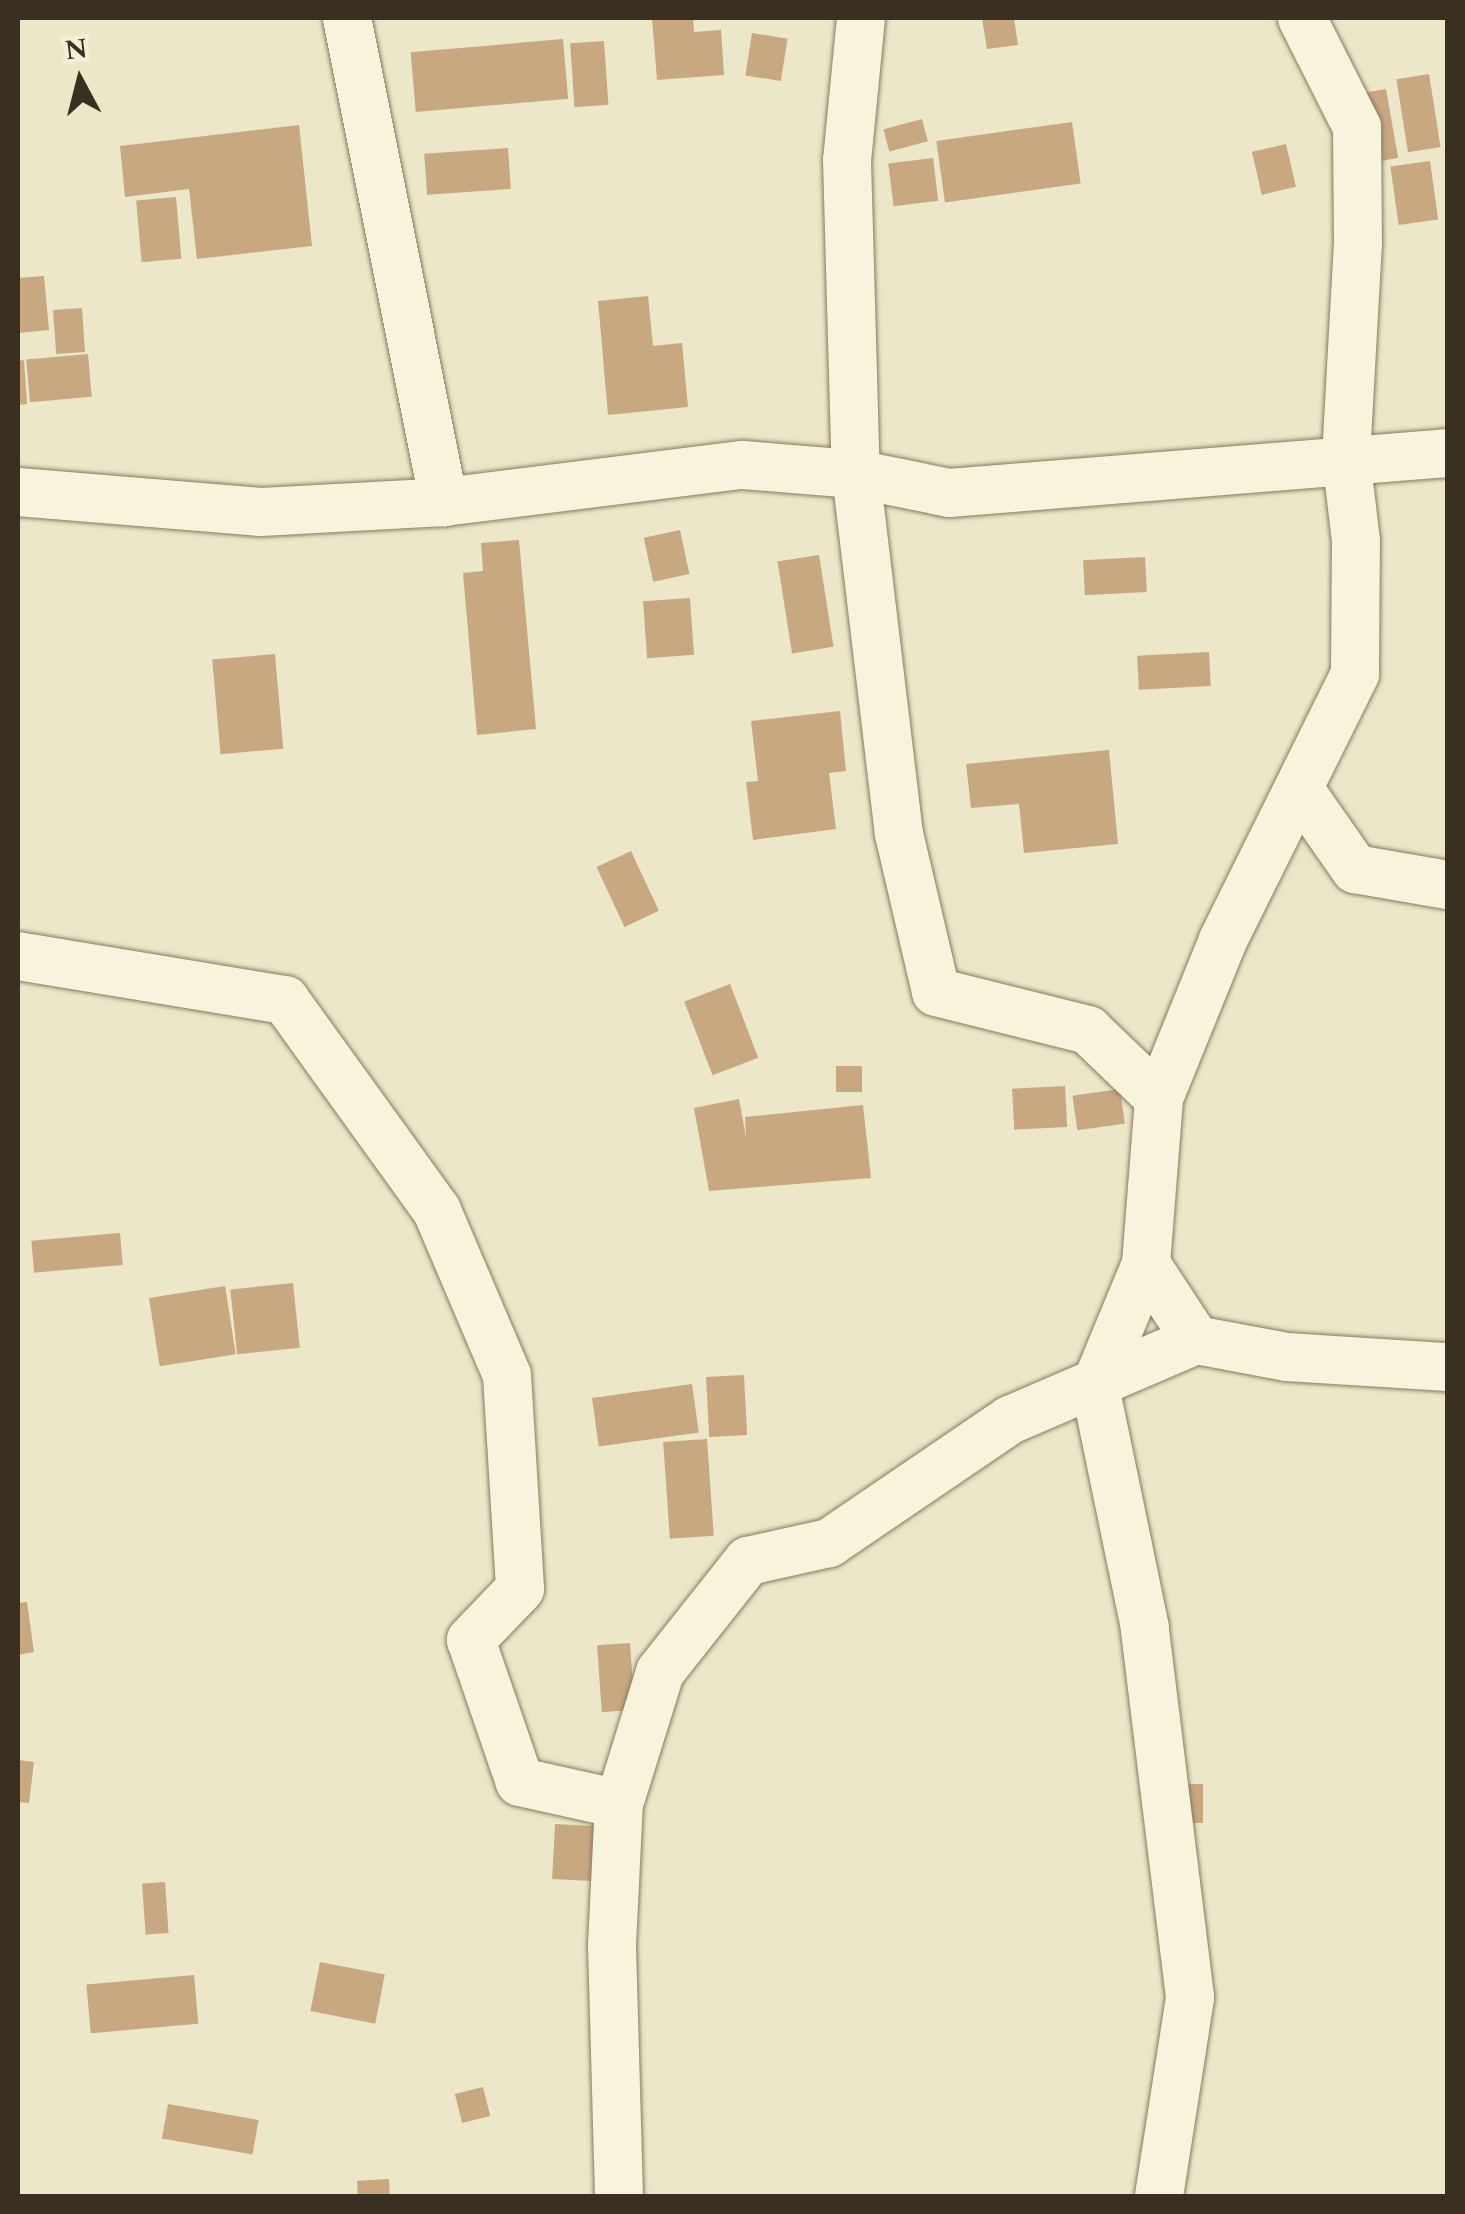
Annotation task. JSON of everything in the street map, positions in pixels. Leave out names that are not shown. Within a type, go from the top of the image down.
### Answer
[{"type":"street","points":[[346,18],[444,502]]},
{"type":"street","points":[[862,18],[847,160],[856,474],[899,834],[936,992],[1088,1030],[1159,1098]]},
{"type":"street","points":[[1160,2196],[1190,1998],[1145,1628],[1094,1388],[1146,1264],[1159,1098],[1223,940],[1302,792],[1356,674],[1356,541],[1346,457],[1358,244],[1357,128],[1302,18]]},
{"type":"street","points":[[18,492],[261,512],[444,502],[743,465],[856,474],[949,492],[1346,457],[1448,453]]},
{"type":"street","points":[[1302,792],[1355,869],[1448,885]]},
{"type":"street","points":[[18,956],[285,1000],[437,1211],[507,1376],[520,1589],[471,1640],[520,1782],[619,1804]]},
{"type":"street","points":[[1146,1264],[1196,1340]]},
{"type":"street","points":[[619,2196],[612,1945],[619,1804],[660,1672],[748,1561],[829,1544],[1010,1420],[1094,1388],[1196,1340],[1288,1357],[1448,1368]]},
{"type":"building","points":[[652,18],[693,18],[694,32],[721,30],[724,75],[657,80]]},
{"type":"building","points":[[982,18],[1014,18],[1018,45],[987,49]]},
{"type":"building","points":[[752,33],[788,39],[781,81],[745,75]]},
{"type":"building","points":[[563,39],[568,99],[416,112],[411,52]]},
{"type":"building","points":[[604,41],[608,105],[575,107],[570,43]]},
{"type":"building","points":[[1429,74],[1441,147],[1408,152],[1396,79]]},
{"type":"building","points":[[1386,89],[1398,158],[1367,163],[1354,95]]},
{"type":"building","points":[[922,119],[928,141],[889,152],[883,129]]},
{"type":"building","points":[[1072,122],[1081,183],[945,202],[936,141]]},
{"type":"building","points":[[299,125],[312,246],[197,259],[189,189],[125,197],[120,146]]},
{"type":"building","points":[[1286,144],[1296,187],[1262,195],[1252,152]]},
{"type":"building","points":[[508,148],[511,189],[427,195],[424,154]]},
{"type":"building","points":[[933,158],[938,201],[894,206],[888,163]]},
{"type":"building","points":[[1430,161],[1438,219],[1399,225],[1390,167]]},
{"type":"building","points":[[176,197],[181,259],[142,262],[136,200]]},
{"type":"building","points":[[44,276],[49,330],[18,333],[18,278]]},
{"type":"building","points":[[648,296],[653,346],[682,343],[688,407],[608,415],[598,301]]},
{"type":"building","points":[[82,308],[85,352],[56,354],[53,310]]},
{"type":"building","points":[[88,354],[92,397],[30,402],[26,359]]},
{"type":"building","points":[[24,360],[27,404],[18,405],[18,361]]},
{"type":"building","points":[[680,530],[689,574],[653,582],[644,538]]},
{"type":"building","points":[[519,540],[536,729],[477,735],[463,573],[483,571],[481,543]]},
{"type":"building","points":[[819,555],[834,647],[792,653],[778,562]]},
{"type":"building","points":[[1145,557],[1147,592],[1085,595],[1083,560]]},
{"type":"building","points":[[690,598],[694,655],[647,658],[643,601]]},
{"type":"building","points":[[1209,652],[1211,686],[1139,690],[1137,656]]},
{"type":"building","points":[[275,654],[283,749],[221,754],[212,659]]},
{"type":"building","points":[[840,711],[846,771],[829,773],[836,829],[753,840],[746,782],[758,781],[751,721]]},
{"type":"building","points":[[1109,750],[1118,844],[1024,853],[1019,804],[971,808],[966,764]]},
{"type":"building","points":[[631,851],[659,911],[624,927],[597,867]]},
{"type":"building","points":[[730,984],[758,1058],[713,1075],[684,1002]]},
{"type":"building","points":[[836,1066],[862,1066],[862,1092],[836,1092]]},
{"type":"building","points":[[1065,1086],[1067,1127],[1014,1130],[1012,1089]]},
{"type":"building","points":[[1120,1089],[1125,1124],[1077,1130],[1072,1096]]},
{"type":"building","points":[[739,1099],[746,1137],[745,1117],[863,1105],[871,1178],[709,1191],[694,1108]]},
{"type":"building","points":[[120,1233],[123,1265],[34,1273],[31,1241]]},
{"type":"building","points":[[293,1283],[300,1348],[237,1354],[230,1290]]},
{"type":"building","points":[[225,1286],[236,1354],[160,1366],[149,1298]]},
{"type":"building","points":[[744,1375],[747,1435],[709,1437],[706,1377]]},
{"type":"building","points":[[692,1384],[699,1433],[599,1447],[592,1398]]},
{"type":"building","points":[[707,1439],[714,1536],[670,1539],[663,1442]]},
{"type":"building","points":[[27,1602],[34,1652],[18,1655],[18,1603]]},
{"type":"building","points":[[630,1643],[635,1710],[602,1712],[597,1645]]},
{"type":"building","points":[[18,1760],[34,1762],[29,1803],[18,1802]]},
{"type":"building","points":[[1171,1784],[1203,1784],[1203,1823],[1171,1823]]},
{"type":"building","points":[[555,1824],[611,1827],[608,1882],[552,1879]]},
{"type":"building","points":[[165,1882],[169,1933],[146,1934],[142,1884]]},
{"type":"building","points":[[320,1962],[385,1975],[375,2024],[310,2011]]},
{"type":"building","points":[[194,1975],[198,2024],[91,2033],[86,1984]]},
{"type":"building","points":[[483,2087],[490,2116],[462,2123],[455,2094]]},
{"type":"building","points":[[168,2104],[259,2120],[253,2154],[162,2138]]},
{"type":"building","points":[[389,2179],[390,2196],[358,2196],[357,2181]]}]
